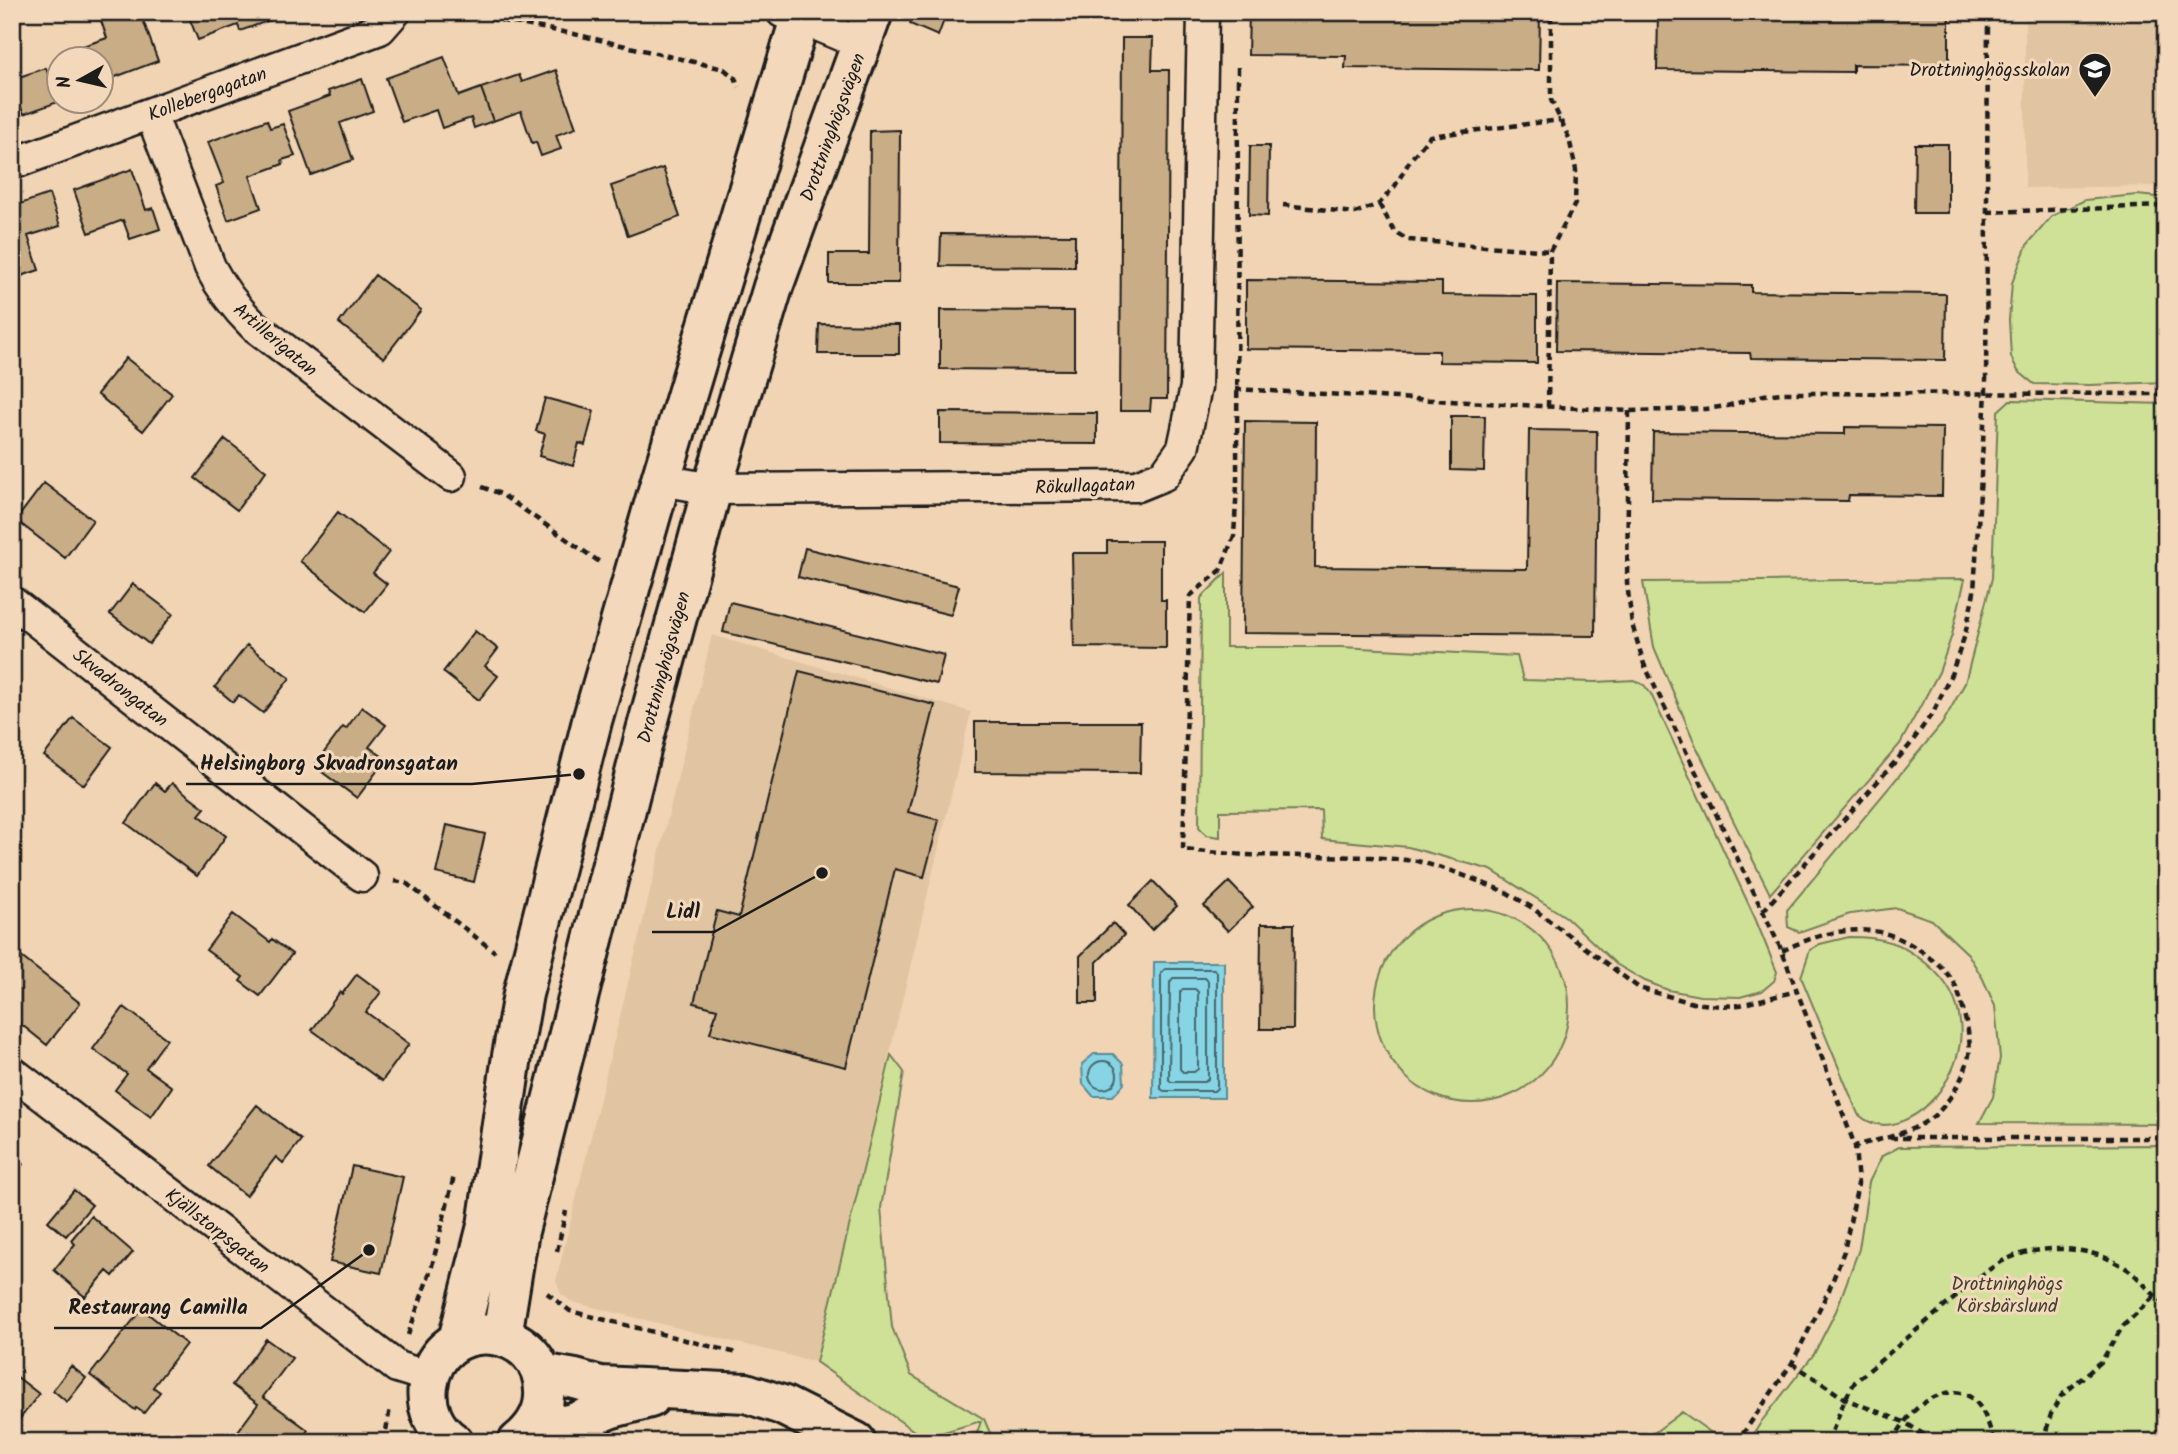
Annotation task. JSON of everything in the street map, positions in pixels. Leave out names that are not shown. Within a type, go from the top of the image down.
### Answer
[{"type":"street","name":"Kollebergagatan","points":[[12,164],[380,29],[395,12]]},
{"type":"street","name":"Rökullagatan","points":[[661,480],[712,489],[1137,486],[1164,475],[1183,448],[1196,387],[1203,12]]},
{"type":"street","points":[[795,14],[868,28]]},
{"type":"street","name":"Drottninghögsvägen","points":[[502,1336],[488,1226],[523,994],[592,721],[795,14]]},
{"type":"street","name":"Drottninghögsvägen","points":[[458,1340],[519,1231],[644,738],[712,489],[773,287],[868,28]]},
{"type":"street","name":"Artillerigatan","points":[[151,114],[210,267],[230,300],[253,325],[451,476]]},
{"type":"street","name":"Skvadrongatan","points":[[12,602],[362,876]]},
{"type":"street","name":"Kjällstorpsgatan","points":[[12,1072],[397,1367],[429,1377]]},
{"type":"street","points":[[442,1437],[429,1412],[426,1395],[429,1377],[440,1356],[458,1340],[487,1334],[513,1340],[530,1354],[541,1373],[543,1405],[539,1419],[524,1437]]},
{"type":"street","points":[[541,1373],[600,1386],[746,1393],[782,1405],[856,1442]]},
{"type":"street","points":[[524,1437],[574,1423],[609,1409],[679,1391]]},
{"type":"path","points":[[454,12],[574,34],[724,69],[735,78],[741,91]]},
{"type":"path","points":[[508,12],[524,25]]},
{"type":"path","points":[[1548,407],[1550,251],[1575,204],[1576,170],[1569,138],[1551,100],[1551,12]]},
{"type":"path","points":[[1763,911],[1909,746],[1934,711],[1965,635],[1975,592],[1986,392],[1988,12]]},
{"type":"path","points":[[1238,54],[1237,485],[1234,536],[1220,571],[1190,596],[1183,850],[1417,861],[1506,892],[1531,906],[1639,988],[1693,1003],[1720,1006],[1740,1005],[1797,991]]},
{"type":"path","points":[[1283,205],[1355,213],[1379,204],[1430,136],[1560,120]]},
{"type":"path","points":[[1379,204],[1395,232],[1408,240],[1550,251]]},
{"type":"path","points":[[1987,212],[2166,206]]},
{"type":"path","points":[[1196,387],[1629,411],[1706,409],[1727,406],[1764,394],[1781,393],[2166,394]]},
{"type":"path","points":[[1629,411],[1627,583],[1632,624],[1644,664],[1782,951],[1855,1146],[1858,1184],[1844,1251],[1829,1290],[1791,1363],[1737,1442]]},
{"type":"path","points":[[451,476],[501,494],[608,569]]},
{"type":"path","points":[[362,876],[406,883],[496,953]]},
{"type":"path","points":[[1782,951],[1822,934],[1850,930],[1881,932],[1910,943],[1941,967],[1955,985],[1969,1035],[1969,1055],[1962,1078],[1941,1109],[1915,1128],[1855,1146]]},
{"type":"path","points":[[1884,1138],[2166,1138]]},
{"type":"path","points":[[1828,1442],[1845,1399],[1855,1382],[1983,1274],[2002,1262],[2054,1249],[2082,1250],[2106,1258],[2128,1270],[2154,1297],[2166,1303]]},
{"type":"path","points":[[432,1266],[547,1293],[570,1311],[745,1355]]},
{"type":"path","points":[[2043,1442],[2051,1414],[2061,1395],[2101,1362],[2123,1326],[2154,1297]]},
{"type":"path","points":[[1791,1363],[1845,1399],[1904,1422],[1936,1442]]},
{"type":"path","points":[[1892,1442],[1904,1422],[1922,1404],[1933,1397],[1956,1391],[1965,1393],[1975,1401],[1982,1411],[1994,1442]]},
{"type":"shaded area","name":"Drottninghögsskolan","points":[[2025,12],[2166,12],[2166,186],[2025,188]]},
{"type":"shaded area","points":[[712,635],[971,712],[816,1362],[572,1302],[561,1294],[556,1281]]},
{"type":"green space","points":[[2137,195],[2166,198],[2166,382],[2034,384],[2018,371],[2011,357],[2009,320],[2012,283],[2027,245],[2052,216],[2085,200]]},
{"type":"green space","points":[[2010,400],[2166,404],[2166,1124],[1979,1123],[1993,1097],[2000,1058],[1995,1006],[1968,954],[1932,920],[1897,908],[1850,914],[1799,932],[1788,927],[1787,910],[1942,724],[1965,683],[1992,578],[1998,411]]},
{"type":"green space","points":[[1226,573],[1226,647],[1341,647],[1517,656],[1523,680],[1634,680],[1644,685],[1651,694],[1755,918],[1777,972],[1774,981],[1762,991],[1740,997],[1700,996],[1668,990],[1645,981],[1616,964],[1566,917],[1491,870],[1408,847],[1322,839],[1321,810],[1220,811],[1220,837],[1206,835],[1199,827],[1201,598]]},
{"type":"green space","points":[[1965,579],[1952,635],[1939,672],[1900,744],[1770,894],[1696,746],[1654,647],[1643,582]]},
{"type":"green space","points":[[1472,909],[1509,917],[1526,925],[1540,938],[1553,952],[1561,969],[1569,1006],[1561,1043],[1553,1060],[1540,1074],[1526,1087],[1509,1095],[1472,1103],[1435,1095],[1418,1087],[1404,1074],[1391,1060],[1383,1043],[1375,1006],[1383,969],[1391,952],[1404,938],[1418,925],[1435,917]]},
{"type":"green space","points":[[1849,937],[1882,940],[1908,950],[1927,964],[1951,993],[1960,1025],[1957,1056],[1944,1084],[1925,1107],[1902,1121],[1879,1124],[1858,1114],[1801,977],[1810,950],[1820,944]]},
{"type":"green space","points":[[891,1055],[904,1072],[881,1208],[892,1327],[911,1375],[984,1419],[994,1442],[974,1442],[981,1421],[924,1438],[816,1362]]},
{"type":"green space","name":"Drottninghögs Körsbärslund","points":[[2166,1145],[2166,1442],[1749,1442],[1761,1422],[1814,1354],[1836,1311],[1859,1249],[1869,1182],[1882,1156],[1899,1147]]},
{"type":"green space","points":[[1682,1412],[1720,1439],[1718,1442],[1642,1442]]},
{"type":"water","points":[[1154,962],[1224,962],[1224,1098],[1153,1098]]},
{"type":"water","points":[[1094,1054],[1113,1054],[1123,1064],[1124,1084],[1113,1096],[1093,1096],[1083,1084],[1082,1064]]},
{"type":"building","points":[[98,12],[140,12],[158,61],[116,77],[116,46],[83,46],[107,38]]},
{"type":"building","points":[[187,12],[271,12],[273,19],[240,31],[238,25],[198,40]]},
{"type":"building","points":[[914,12],[947,12],[938,36],[910,24]]},
{"type":"building","points":[[1249,12],[1540,12],[1539,70],[1345,68],[1346,56],[1248,55]]},
{"type":"building","points":[[1658,12],[1949,12],[1949,66],[1853,65],[1853,72],[1657,70]]},
{"type":"building","points":[[1122,38],[1153,38],[1152,70],[1169,70],[1167,399],[1151,399],[1150,411],[1120,411]]},
{"type":"building","points":[[444,57],[459,96],[481,88],[493,121],[474,128],[471,118],[442,128],[436,110],[402,122],[386,78]]},
{"type":"building","points":[[46,68],[46,106],[24,114],[21,108],[12,111],[12,76],[13,79]]},
{"type":"building","points":[[556,70],[576,128],[556,135],[561,149],[541,156],[536,142],[532,143],[521,111],[493,121],[481,88],[519,75],[522,82]]},
{"type":"building","points":[[362,79],[373,111],[340,123],[353,160],[311,175],[288,111],[330,96],[328,91]]},
{"type":"building","points":[[267,120],[270,128],[283,124],[295,156],[282,160],[283,164],[250,176],[261,208],[228,220],[216,186],[224,183],[208,142]]},
{"type":"building","points":[[900,130],[899,283],[829,283],[829,254],[869,254],[870,131]]},
{"type":"building","points":[[1915,144],[1948,144],[1948,213],[1914,213]]},
{"type":"building","points":[[1250,146],[1269,146],[1268,216],[1249,215]]},
{"type":"building","points":[[663,168],[680,217],[628,236],[611,186]]},
{"type":"building","points":[[132,169],[146,210],[153,208],[160,229],[130,239],[123,220],[89,233],[74,190]]},
{"type":"building","points":[[49,194],[60,226],[28,236],[39,270],[12,279],[12,214],[19,211],[17,205]]},
{"type":"building","points":[[941,234],[1075,235],[1075,267],[940,266]]},
{"type":"building","points":[[375,275],[421,310],[384,358],[339,323]]},
{"type":"building","points":[[1246,280],[1442,282],[1442,295],[1537,296],[1537,363],[1439,362],[1439,351],[1246,349]]},
{"type":"building","points":[[1557,283],[1751,285],[1751,292],[1946,294],[1945,360],[1751,358],[1750,353],[1556,351]]},
{"type":"building","points":[[940,310],[1074,311],[1074,370],[940,369]]},
{"type":"building","points":[[819,324],[899,325],[899,354],[818,354]]},
{"type":"building","points":[[126,358],[172,394],[143,431],[97,394]]},
{"type":"building","points":[[545,398],[594,411],[585,445],[579,443],[573,466],[539,456],[545,434],[536,431]]},
{"type":"building","points":[[940,412],[1097,413],[1097,444],[940,443]]},
{"type":"building","points":[[1451,416],[1485,416],[1484,471],[1451,470]]},
{"type":"building","points":[[1245,421],[1316,422],[1315,567],[1527,569],[1529,430],[1597,431],[1595,636],[1243,633]]},
{"type":"building","points":[[1845,427],[1943,428],[1942,496],[1849,495],[1848,501],[1652,499],[1653,432],[1845,434]]},
{"type":"building","points":[[225,439],[266,471],[237,510],[195,478]]},
{"type":"building","points":[[44,483],[93,520],[65,558],[16,520]]},
{"type":"building","points":[[338,512],[389,552],[373,573],[387,584],[365,612],[300,561]]},
{"type":"building","points":[[1107,541],[1161,541],[1161,600],[1166,600],[1166,648],[1074,647],[1072,553],[1107,553]]},
{"type":"building","points":[[805,548],[959,586],[951,615],[798,577]]},
{"type":"building","points":[[133,584],[173,614],[149,644],[110,614]]},
{"type":"building","points":[[730,602],[944,655],[937,684],[723,632]]},
{"type":"building","points":[[475,631],[498,649],[485,666],[498,676],[479,700],[443,672]]},
{"type":"building","points":[[247,645],[290,678],[263,713],[239,695],[233,702],[215,687]]},
{"type":"building","points":[[799,671],[935,705],[908,812],[939,820],[924,877],[895,869],[846,1067],[710,1033],[717,1009],[694,1003],[717,911],[739,917]]},
{"type":"building","points":[[362,707],[386,725],[369,747],[386,759],[357,798],[314,766],[343,727],[346,729]]},
{"type":"building","points":[[73,718],[112,747],[84,785],[44,756]]},
{"type":"building","points":[[975,722],[1141,722],[1140,773],[975,772]]},
{"type":"building","points":[[155,783],[165,791],[172,783],[205,808],[199,815],[226,836],[197,876],[126,823]]},
{"type":"building","points":[[447,825],[485,834],[474,882],[436,873]]},
{"type":"building","points":[[1153,881],[1177,906],[1152,930],[1129,905]]},
{"type":"building","points":[[1229,882],[1253,907],[1228,931],[1204,906]]},
{"type":"building","points":[[233,914],[270,942],[272,939],[292,954],[260,996],[240,981],[243,977],[206,950]]},
{"type":"building","points":[[1113,923],[1124,935],[1097,962],[1097,1003],[1080,1003],[1080,956]]},
{"type":"building","points":[[1261,924],[1294,924],[1293,1029],[1260,1029]]},
{"type":"building","points":[[20,956],[80,1003],[47,1045],[12,1017],[12,967]]},
{"type":"building","points":[[357,974],[381,992],[366,1012],[409,1044],[382,1081],[312,1030]]},
{"type":"building","points":[[124,1007],[167,1039],[146,1068],[172,1087],[151,1117],[115,1090],[127,1074],[93,1049]]},
{"type":"building","points":[[257,1105],[301,1140],[283,1163],[276,1157],[246,1196],[209,1166]]},
{"type":"building","points":[[12,1155],[23,1164],[12,1178]]},
{"type":"building","points":[[352,1166],[403,1177],[381,1273],[330,1262]]},
{"type":"building","points":[[74,1190],[92,1205],[66,1236],[48,1221]]},
{"type":"building","points":[[91,1216],[133,1252],[113,1276],[107,1271],[85,1297],[54,1270],[75,1244],[71,1240]]},
{"type":"building","points":[[142,1309],[186,1344],[153,1387],[160,1392],[144,1413],[136,1408],[135,1410],[90,1375]]},
{"type":"building","points":[[266,1339],[292,1358],[263,1397],[308,1430],[306,1433],[314,1442],[230,1442],[258,1404],[232,1385]]},
{"type":"building","points":[[71,1366],[86,1378],[67,1402],[53,1390]]},
{"type":"building","points":[[12,1373],[39,1394],[12,1429]]},
{"type":"place","name":"Drottninghögsskolan","points":[[2095,99]]},
{"type":"place","name":"Helsingborg Skvadronsgatan","points":[[579,774]]},
{"type":"place","name":"Lidl","points":[[822,873]]},
{"type":"place","name":"Restaurang Camilla","points":[[369,1250]]}]
